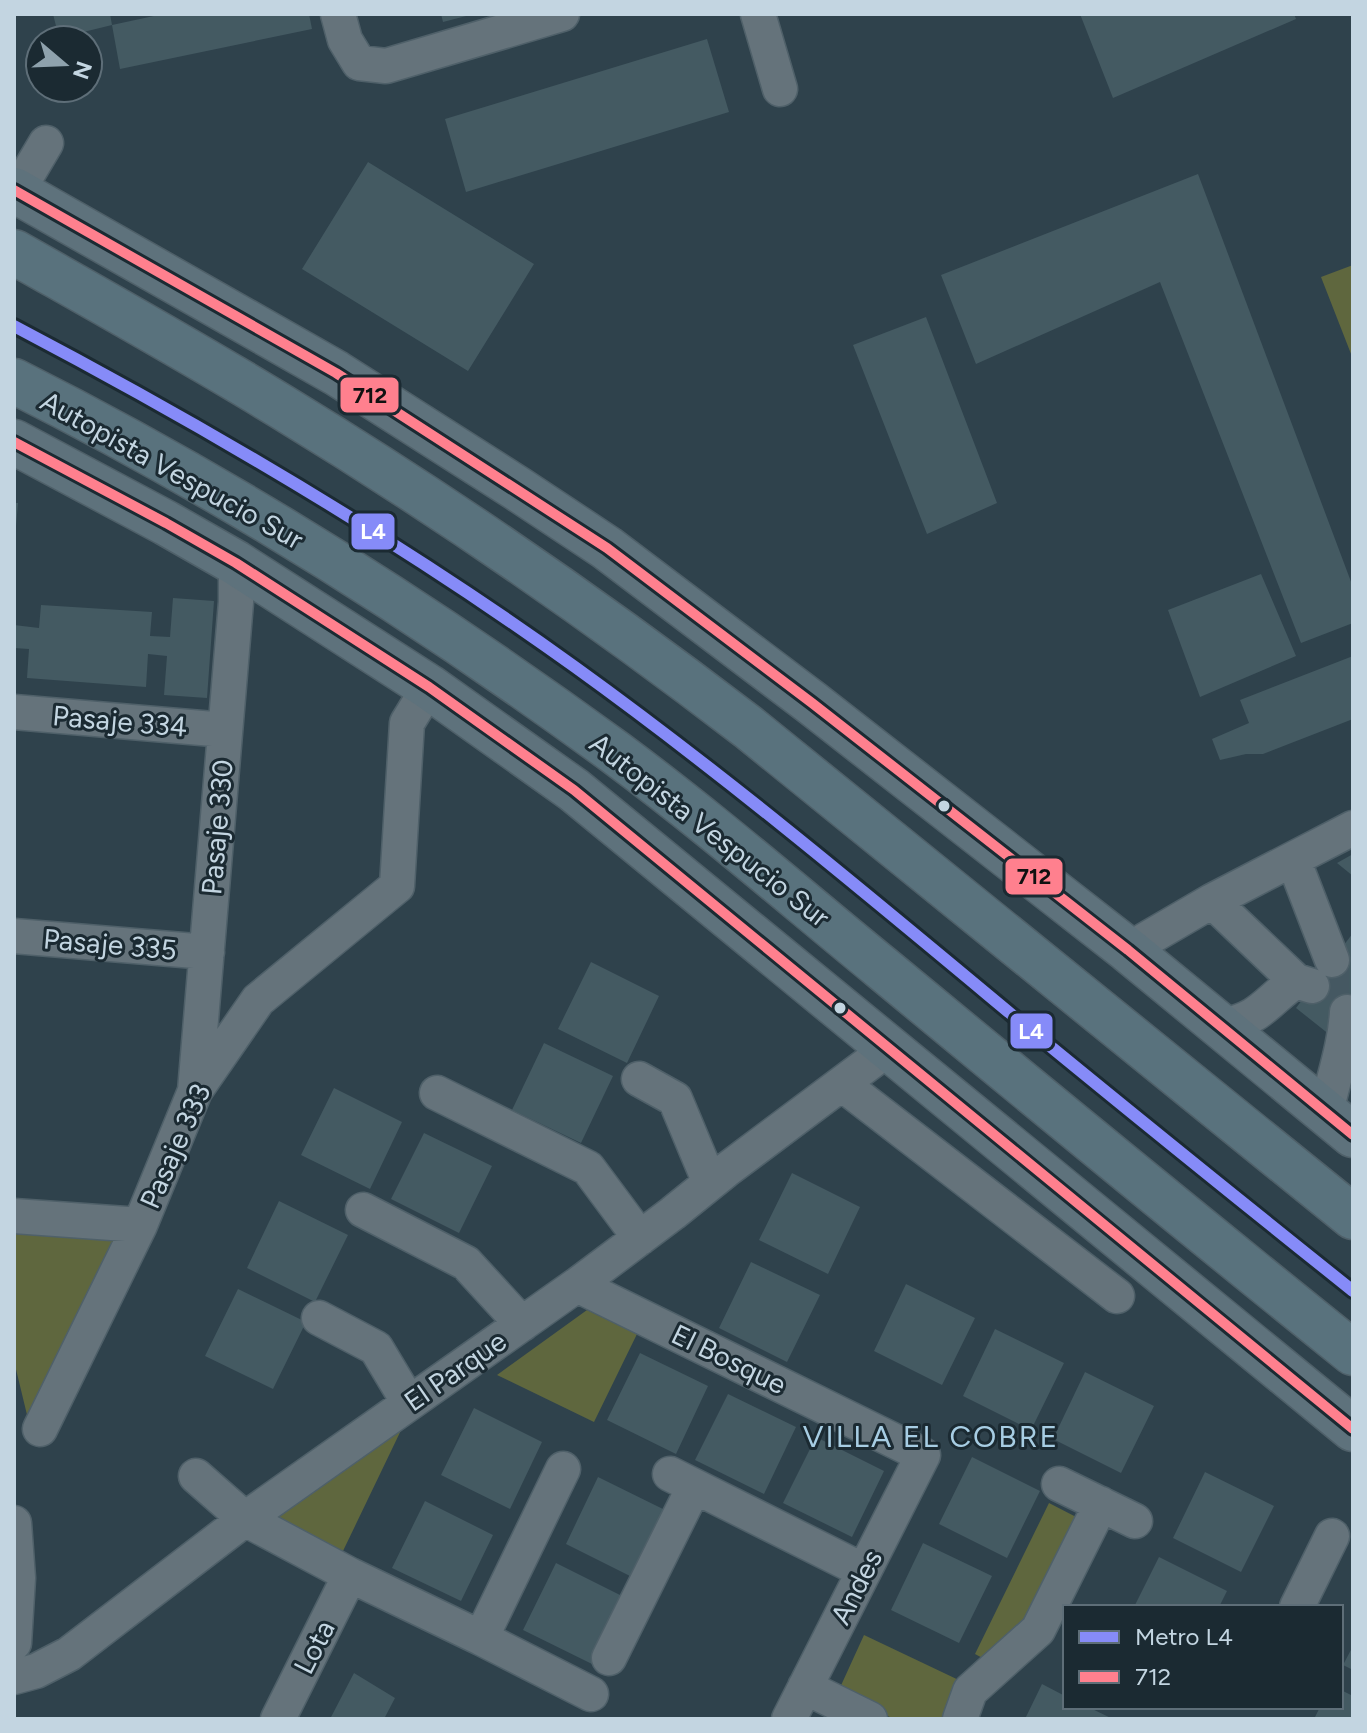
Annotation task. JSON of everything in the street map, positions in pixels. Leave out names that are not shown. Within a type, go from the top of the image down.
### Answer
[{"type":"highway","points":[[14,252],[281,406],[371,462],[490,540],[663,662],[748,727],[1348,1212]]},
{"type":"highway","name":"Autopista Vespucio Sur","points":[[14,381],[130,442],[333,561],[442,631],[607,747],[698,815],[1348,1349]]},
{"type":"main road","points":[[16,191],[336,373],[607,548],[812,703],[1128,950],[1339,1124]]},
{"type":"main road","points":[[14,442],[236,563],[429,687],[574,790],[1353,1429]]},
{"type":"street","points":[[338,14],[345,40],[359,63],[386,66],[562,14]]},
{"type":"street","points":[[758,14],[780,89]]},
{"type":"street","points":[[16,191],[46,143]]},
{"type":"street","name":"Pasaje 330","points":[[195,1091],[236,602],[236,563]]},
{"type":"street","name":"Pasaje 333","points":[[40,1429],[140,1225],[195,1091],[258,1000],[397,886],[407,723],[429,687]]},
{"type":"street","name":"Pasaje 334","points":[[14,712],[225,730]]},
{"type":"street","points":[[1128,950],[1212,901],[1353,828]]},
{"type":"street","points":[[1293,859],[1313,976]]},
{"type":"street","points":[[1212,901],[1313,976]]},
{"type":"street","name":"Pasaje 335","points":[[14,936],[207,952]]},
{"type":"street","points":[[1221,1027],[1256,1014],[1280,991],[1313,976]]},
{"type":"street","points":[[1339,1124],[1330,1091],[1342,1054],[1347,1012]]},
{"type":"street","name":"El Parque","points":[[14,1677],[36,1671],[69,1654],[245,1519],[577,1285],[888,1049]]},
{"type":"street","points":[[639,1079],[675,1099],[710,1183]]},
{"type":"street","points":[[842,1084],[1117,1296]]},
{"type":"street","points":[[437,1093],[588,1168],[640,1238]]},
{"type":"street","points":[[363,1210],[466,1263],[522,1324]]},
{"type":"street","points":[[14,1216],[140,1225]]},
{"type":"street","name":"El Bosque","points":[[577,1285],[923,1455]]},
{"type":"street","points":[[319,1318],[376,1348],[409,1403]]},
{"type":"street","name":"Andes","points":[[789,1719],[923,1455]]},
{"type":"street","points":[[481,1638],[563,1469]]},
{"type":"street","points":[[196,1476],[245,1519],[350,1575],[591,1694]]},
{"type":"street","points":[[609,1658],[682,1481],[864,1571]]},
{"type":"street","points":[[1059,1484],[1135,1521]]},
{"type":"street","points":[[960,1719],[970,1691],[1056,1616],[1101,1504]]},
{"type":"street","points":[[14,1523],[18,1578],[14,1643]]},
{"type":"street","points":[[1298,1605],[1332,1536]]},
{"type":"street","name":"Lota","points":[[278,1719],[350,1575]]},
{"type":"street","points":[[805,1687],[870,1719]]},
{"type":"green space","points":[[1353,265],[1353,359],[1321,277]]},
{"type":"green space","points":[[14,1231],[119,1233],[28,1419],[14,1361]]},
{"type":"green space","points":[[587,1310],[637,1334],[594,1422],[497,1375]]},
{"type":"green space","points":[[405,1422],[343,1551],[269,1516]]},
{"type":"green space","points":[[1049,1503],[1080,1519],[1030,1623],[988,1661],[975,1654]]},
{"type":"green space","points":[[864,1635],[965,1683],[948,1719],[894,1719],[838,1692]]},
{"type":"building","points":[[53,14],[110,14],[112,25],[104,27],[104,24],[56,24]]},
{"type":"building","points":[[163,14],[309,14],[312,29],[120,69],[112,25]]},
{"type":"building","points":[[441,14],[470,14],[470,15],[443,22]]},
{"type":"building","points":[[1080,14],[1294,14],[1296,19],[1113,98]]},
{"type":"building","points":[[707,39],[729,112],[466,192],[445,119]]},
{"type":"building","points":[[368,162],[534,264],[468,371],[302,269]]},
{"type":"building","points":[[1198,174],[1353,587],[1353,623],[1301,643],[1160,282],[976,364],[941,275]]},
{"type":"building","points":[[926,317],[997,503],[927,534],[853,345]]},
{"type":"building","points":[[14,503],[18,503],[16,526],[14,526]]},
{"type":"building","points":[[1261,574],[1296,656],[1200,697],[1168,610]]},
{"type":"building","points":[[173,598],[214,601],[207,698],[164,695],[167,656],[148,654],[146,687],[27,678],[29,649],[14,648],[14,625],[39,628],[41,605],[152,612],[150,636],[170,637]]},
{"type":"building","points":[[1353,656],[1353,719],[1263,754],[1220,760],[1212,739],[1249,723],[1240,700]]},
{"type":"building","points":[[1353,854],[1353,876],[1337,863]]},
{"type":"building","points":[[1353,933],[1353,1005],[1330,1035],[1296,1008]]},
{"type":"building","points":[[591,962],[659,996],[627,1063],[558,1029]]},
{"type":"building","points":[[544,1043],[613,1076],[581,1143],[512,1110]]},
{"type":"building","points":[[334,1088],[402,1122],[370,1189],[301,1155]]},
{"type":"building","points":[[424,1133],[492,1166],[459,1233],[391,1199]]},
{"type":"building","points":[[792,1173],[860,1207],[828,1274],[759,1240]]},
{"type":"building","points":[[279,1201],[348,1235],[315,1302],[247,1268]]},
{"type":"building","points":[[751,1262],[820,1295],[787,1362],[719,1328]]},
{"type":"building","points":[[906,1284],[975,1318],[942,1385],[874,1351]]},
{"type":"building","points":[[238,1289],[306,1322],[273,1389],[205,1356]]},
{"type":"building","points":[[995,1329],[1064,1363],[1031,1430],[963,1396]]},
{"type":"building","points":[[640,1353],[708,1386],[676,1454],[607,1420]]},
{"type":"building","points":[[1085,1372],[1154,1406],[1121,1473],[1053,1439]]},
{"type":"building","points":[[728,1394],[796,1427],[764,1494],[695,1460]]},
{"type":"building","points":[[474,1408],[542,1442],[510,1509],[441,1475]]},
{"type":"building","points":[[816,1437],[884,1471],[852,1537],[783,1503]]},
{"type":"building","points":[[972,1457],[1040,1491],[1007,1558],[939,1524]]},
{"type":"building","points":[[1205,1472],[1274,1506],[1241,1572],[1173,1538]]},
{"type":"building","points":[[598,1477],[667,1511],[634,1578],[566,1544]]},
{"type":"building","points":[[425,1501],[493,1535],[461,1601],[392,1568]]},
{"type":"building","points":[[923,1543],[992,1576],[959,1643],[891,1610]]},
{"type":"building","points":[[1159,1557],[1227,1591],[1220,1605],[1135,1605]]},
{"type":"building","points":[[556,1563],[624,1597],[592,1664],[523,1630]]},
{"type":"building","points":[[1353,1646],[1353,1670],[1343,1665]]},
{"type":"building","points":[[354,1673],[395,1698],[384,1719],[330,1719]]},
{"type":"building","points":[[1042,1684],[1063,1695],[1063,1709],[1092,1709],[1113,1719],[1025,1719]]},
{"type":"building","points":[[1343,1691],[1353,1696],[1353,1719],[1314,1719],[1319,1709],[1343,1709]]},
{"type":"tunnel","points":[[1332,960],[1332,1000]]},
{"type":"metro line","name":"L4","points":[[14,326],[158,404],[300,487],[440,574],[575,667],[796,836],[1353,1291]]},
{"type":"transit line","name":"712","points":[[14,190],[336,373],[607,548],[812,703],[1128,950],[1353,1135]]},
{"type":"transit line","name":"712","points":[[14,442],[236,563],[429,687],[574,790],[1353,1429]]},
{"type":"district","name":"VILLA EL COBRE","points":[[931,1436]]}]
